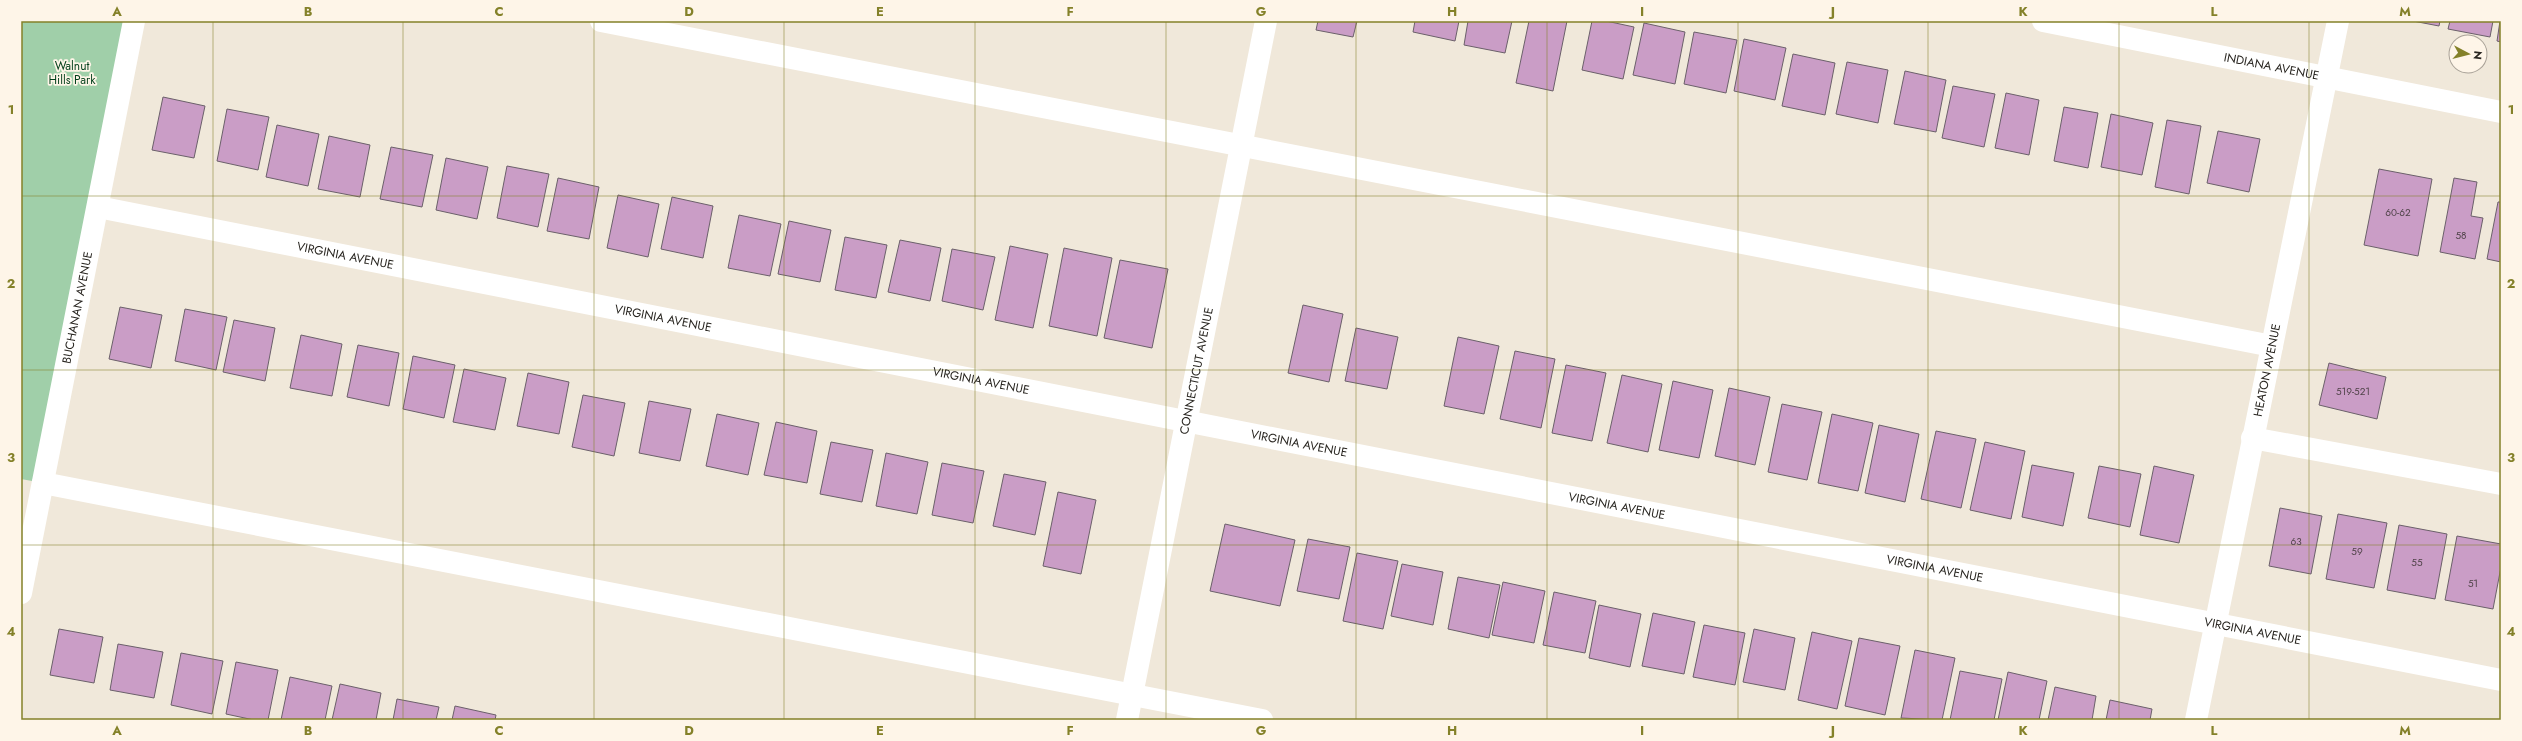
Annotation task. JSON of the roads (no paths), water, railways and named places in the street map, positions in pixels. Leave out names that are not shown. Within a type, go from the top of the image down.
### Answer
[{"type":"street","name":"BUCHANAN AVENUE","points":[[21,593],[134,21]]},
{"type":"street","points":[[601,21],[2272,346]]},
{"type":"street","name":"CONNECTICUT AVENUE","points":[[1127,720],[1266,21]]},
{"type":"street","name":"INDIANA AVENUE","points":[[2043,21],[2501,112]]},
{"type":"street","name":"HEATON AVENUE","points":[[2196,720],[2252,438],[2338,21]]},
{"type":"street","name":"VIRGINIA AVENUE","points":[[98,207],[2501,680]]},
{"type":"street","points":[[2252,438],[2501,484]]},
{"type":"street","points":[[43,483],[1262,720]]},
{"type":"park label","name":"Walnut Hills Park","points":[[72,73]]}]
